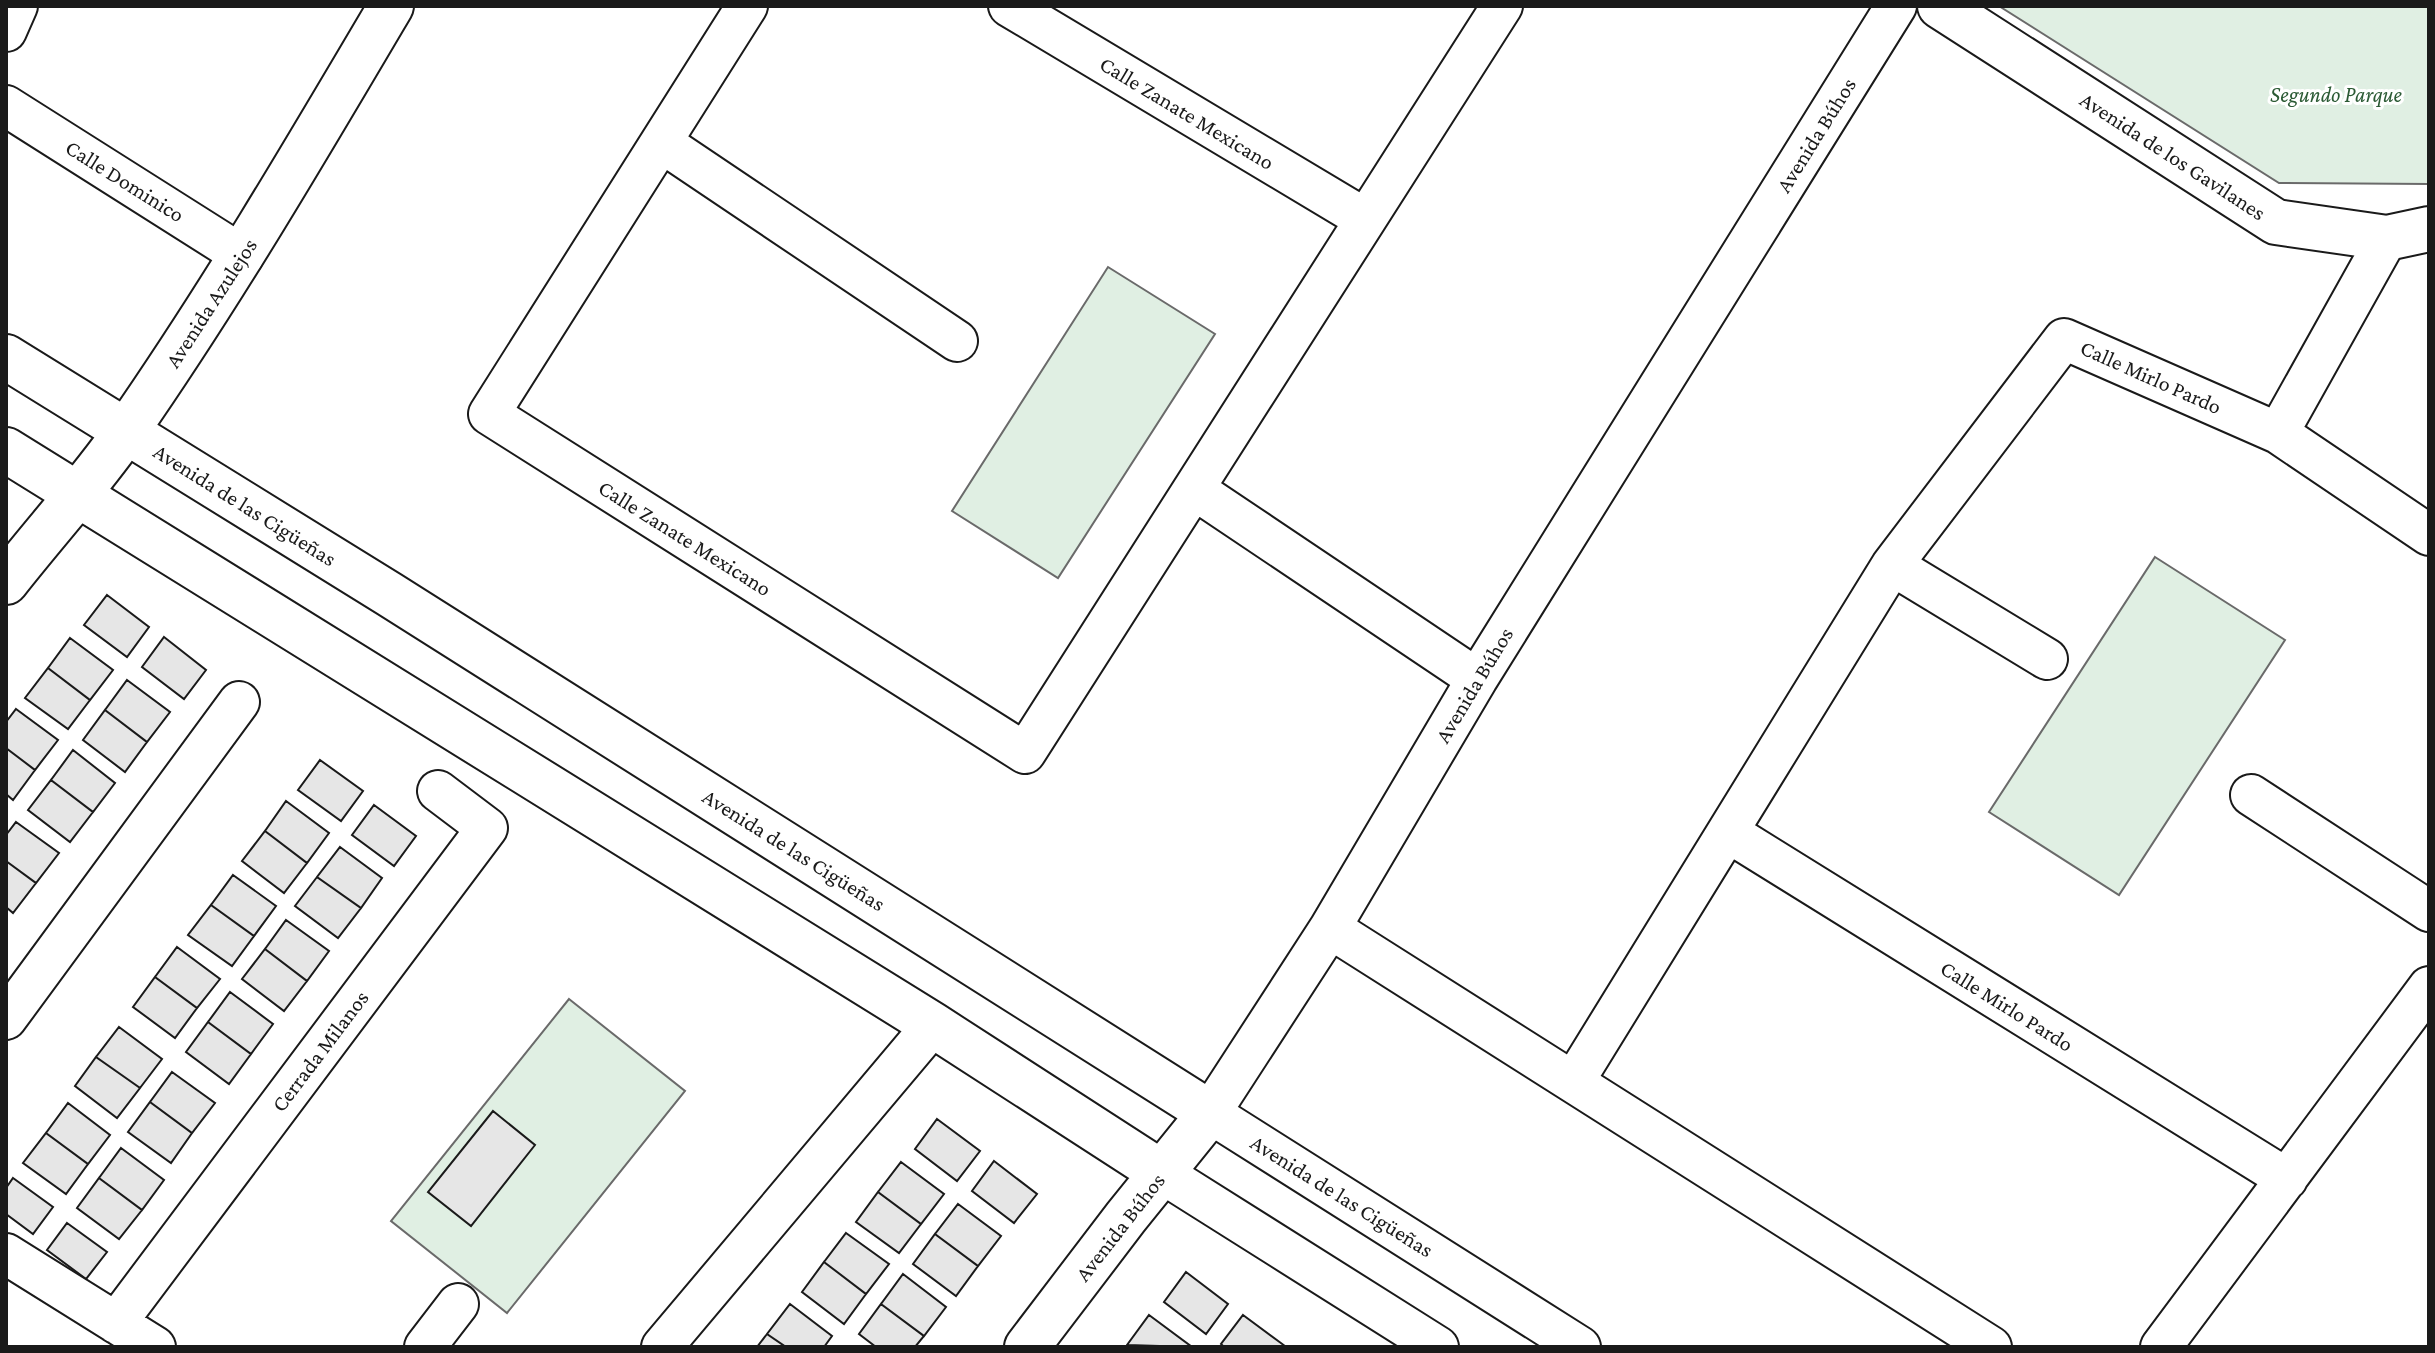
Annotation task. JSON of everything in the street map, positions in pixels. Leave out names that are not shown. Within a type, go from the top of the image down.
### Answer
[{"type":"street","points":[[6,31],[17,6]]},
{"type":"street","name":"Avenida Azulejos","points":[[6,582],[79,495],[126,431],[243,256],[391,6]]},
{"type":"street","name":"Calle Zanate Mexicano","points":[[747,6],[489,414],[1025,753],[1502,6]]},
{"type":"street","name":"Calle Zanate Mexicano","points":[[1009,6],[1365,219]]},
{"type":"street","name":"Avenida Búhos","points":[[1027,1347],[1210,1113],[1330,928],[1477,679],[1896,6]]},
{"type":"street","name":"Avenida de los Gavilanes","points":[[1940,6],[2276,222],[2408,234]]},
{"type":"street","name":"Calle Dominico","points":[[6,106],[243,256]]},
{"type":"street","points":[[661,142],[957,341]]},
{"type":"street","points":[[2278,433],[2408,234]]},
{"type":"street","name":"Calle Mirlo Pardo","points":[[1574,1081],[1892,565],[2064,339],[2278,433],[2429,535]]},
{"type":"street","name":"Avenida de las Cigüeñas","points":[[6,357],[1580,1347]]},
{"type":"street","points":[[6,450],[933,1025],[1438,1347]]},
{"type":"street","points":[[1194,489],[1477,679]]},
{"type":"street","points":[[1892,565],[2047,659]]},
{"type":"street","points":[[6,1019],[239,702]]},
{"type":"street","name":"Cerrada Milanos","points":[[116,1323],[487,828],[438,791]]},
{"type":"street","points":[[2251,795],[2429,911]]},
{"type":"street","name":"Calle Mirlo Pardo","points":[[1728,832],[2287,1179]]},
{"type":"street","points":[[1330,928],[1991,1347]]},
{"type":"street","points":[[2161,1347],[2429,987]]},
{"type":"street","points":[[662,1347],[933,1025]]},
{"type":"street","points":[[6,1254],[155,1347]]},
{"type":"street","points":[[425,1347],[458,1304]]},
{"type":"green space","name":"Segundo Parque","points":[[1999,6],[2429,6],[2429,184],[2279,183]]},
{"type":"green space","points":[[1108,267],[1215,334],[1058,578],[952,511]]},
{"type":"green space","points":[[2155,557],[2285,640],[2119,895],[1989,812]]},
{"type":"green space","points":[[569,999],[685,1091],[507,1313],[391,1221]]},
{"type":"building","points":[[107,595],[149,627],[127,657],[84,625]]},
{"type":"building","points":[[164,637],[206,670],[184,699],[142,667]]},
{"type":"building","points":[[70,638],[113,670],[90,700],[48,668]]},
{"type":"building","points":[[48,668],[90,700],[68,729],[25,698]]},
{"type":"building","points":[[127,680],[170,712],[147,742],[105,710]]},
{"type":"building","points":[[16,709],[58,740],[35,770],[6,748],[6,722]]},
{"type":"building","points":[[105,710],[147,742],[125,772],[83,740]]},
{"type":"building","points":[[6,748],[35,770],[13,800],[6,794]]},
{"type":"building","points":[[73,750],[115,783],[93,812],[51,780]]},
{"type":"building","points":[[320,760],[363,791],[341,821],[298,790]]},
{"type":"building","points":[[51,780],[93,812],[70,842],[28,810]]},
{"type":"building","points":[[286,801],[329,833],[307,863],[265,831]]},
{"type":"building","points":[[374,805],[416,836],[394,866],[352,835]]},
{"type":"building","points":[[16,822],[59,853],[36,883],[6,861],[6,835]]},
{"type":"building","points":[[265,831],[307,863],[284,893],[242,861]]},
{"type":"building","points":[[340,847],[382,878],[361,908],[317,877]]},
{"type":"building","points":[[6,861],[36,883],[13,913],[6,907]]},
{"type":"building","points":[[233,875],[276,906],[254,936],[211,905]]},
{"type":"building","points":[[317,877],[361,908],[338,938],[295,906]]},
{"type":"building","points":[[211,905],[254,936],[232,966],[188,935]]},
{"type":"building","points":[[286,920],[329,951],[307,981],[265,949]]},
{"type":"building","points":[[177,947],[220,979],[197,1008],[155,977]]},
{"type":"building","points":[[265,949],[307,981],[284,1011],[242,979]]},
{"type":"building","points":[[155,977],[197,1008],[175,1038],[133,1007]]},
{"type":"building","points":[[230,992],[273,1024],[251,1054],[208,1022]]},
{"type":"building","points":[[208,1022],[251,1054],[229,1084],[186,1052]]},
{"type":"building","points":[[119,1027],[162,1059],[140,1088],[96,1057]]},
{"type":"building","points":[[96,1057],[140,1088],[117,1118],[75,1086]]},
{"type":"building","points":[[172,1072],[215,1103],[192,1133],[150,1102]]},
{"type":"building","points":[[150,1102],[192,1133],[171,1163],[128,1132]]},
{"type":"building","points":[[68,1103],[110,1135],[88,1164],[46,1133]]},
{"type":"building","points":[[493,1111],[535,1145],[471,1226],[428,1192]]},
{"type":"building","points":[[937,1119],[980,1151],[957,1181],[915,1149]]},
{"type":"building","points":[[46,1133],[88,1164],[66,1194],[23,1163]]},
{"type":"building","points":[[121,1148],[164,1180],[142,1210],[99,1178]]},
{"type":"building","points":[[994,1161],[1037,1194],[1014,1223],[972,1191]]},
{"type":"building","points":[[901,1162],[944,1194],[921,1224],[878,1192]]},
{"type":"building","points":[[13,1178],[53,1207],[33,1234],[6,1214],[6,1188]]},
{"type":"building","points":[[99,1178],[142,1210],[119,1239],[77,1208]]},
{"type":"building","points":[[878,1192],[921,1224],[899,1253],[856,1222]]},
{"type":"building","points":[[958,1204],[1001,1236],[978,1266],[935,1234]]},
{"type":"building","points":[[67,1223],[107,1252],[86,1279],[47,1250]]},
{"type":"building","points":[[846,1233],[889,1264],[866,1294],[824,1262]]},
{"type":"building","points":[[935,1234],[978,1266],[956,1296],[913,1264]]},
{"type":"building","points":[[824,1262],[866,1294],[844,1324],[802,1292]]},
{"type":"building","points":[[1186,1272],[1228,1304],[1206,1334],[1164,1302]]},
{"type":"building","points":[[903,1274],[946,1307],[924,1336],[881,1304]]},
{"type":"building","points":[[790,1304],[832,1336],[824,1347],[786,1347],[767,1334]]},
{"type":"building","points":[[881,1304],[924,1336],[915,1347],[876,1347],[859,1334]]},
{"type":"building","points":[[1149,1315],[1192,1347],[1127,1345]]},
{"type":"building","points":[[1243,1315],[1285,1346],[1224,1347],[1221,1344]]},
{"type":"building","points":[[767,1334],[786,1347],[757,1347]]}]
